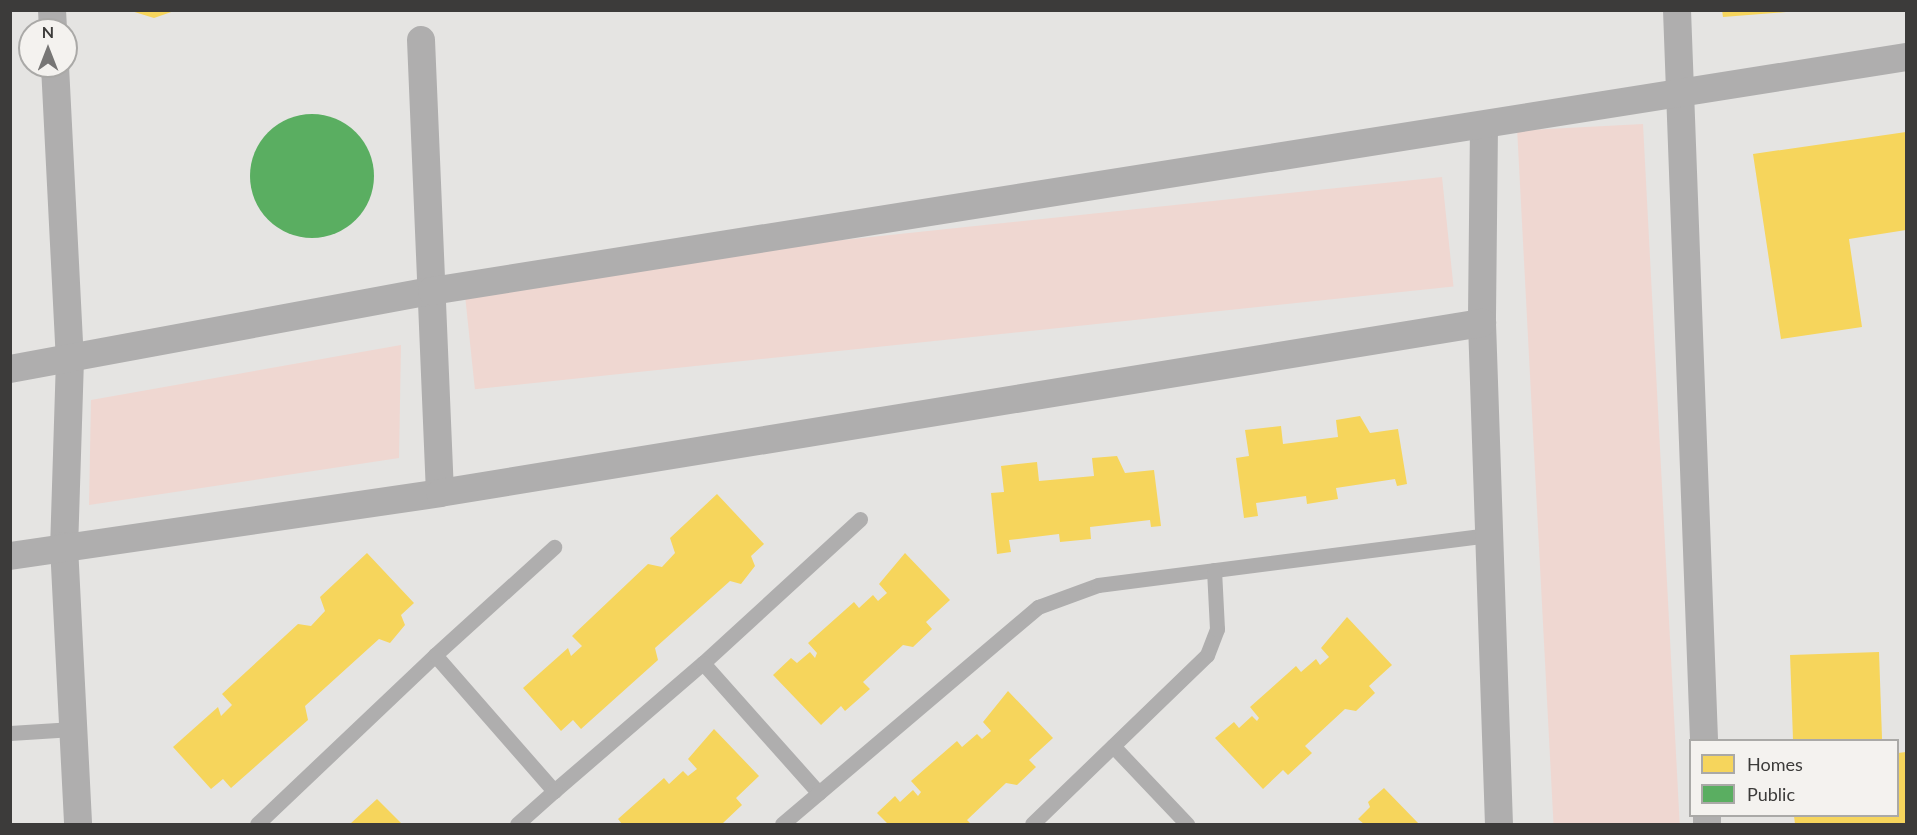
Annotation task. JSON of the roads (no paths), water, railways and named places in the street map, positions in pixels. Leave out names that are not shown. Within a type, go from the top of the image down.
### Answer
[{"type":"street","points":[[1677,10],[1704,739]]},
{"type":"street","points":[[421,40],[440,493]]},
{"type":"street","points":[[10,369],[432,291],[1906,57]]},
{"type":"street","points":[[56,78],[70,359],[63,546],[78,825]]},
{"type":"street","points":[[1484,125],[1482,323],[1499,825]]},
{"type":"street","points":[[10,556],[63,546],[440,493],[1482,323]]},
{"type":"lane","points":[[517,825],[554,790],[703,663],[860,519]]},
{"type":"lane","points":[[782,825],[1038,607],[1098,585],[1489,535]]},
{"type":"lane","points":[[257,825],[435,655],[554,547]]},
{"type":"lane","points":[[1032,825],[1207,655],[1217,629],[1214,570]]},
{"type":"lane","points":[[435,655],[554,790]]},
{"type":"lane","points":[[703,663],[819,793]]},
{"type":"lane","points":[[10,733],[73,729]]},
{"type":"lane","points":[[1113,746],[1187,825]]}]
